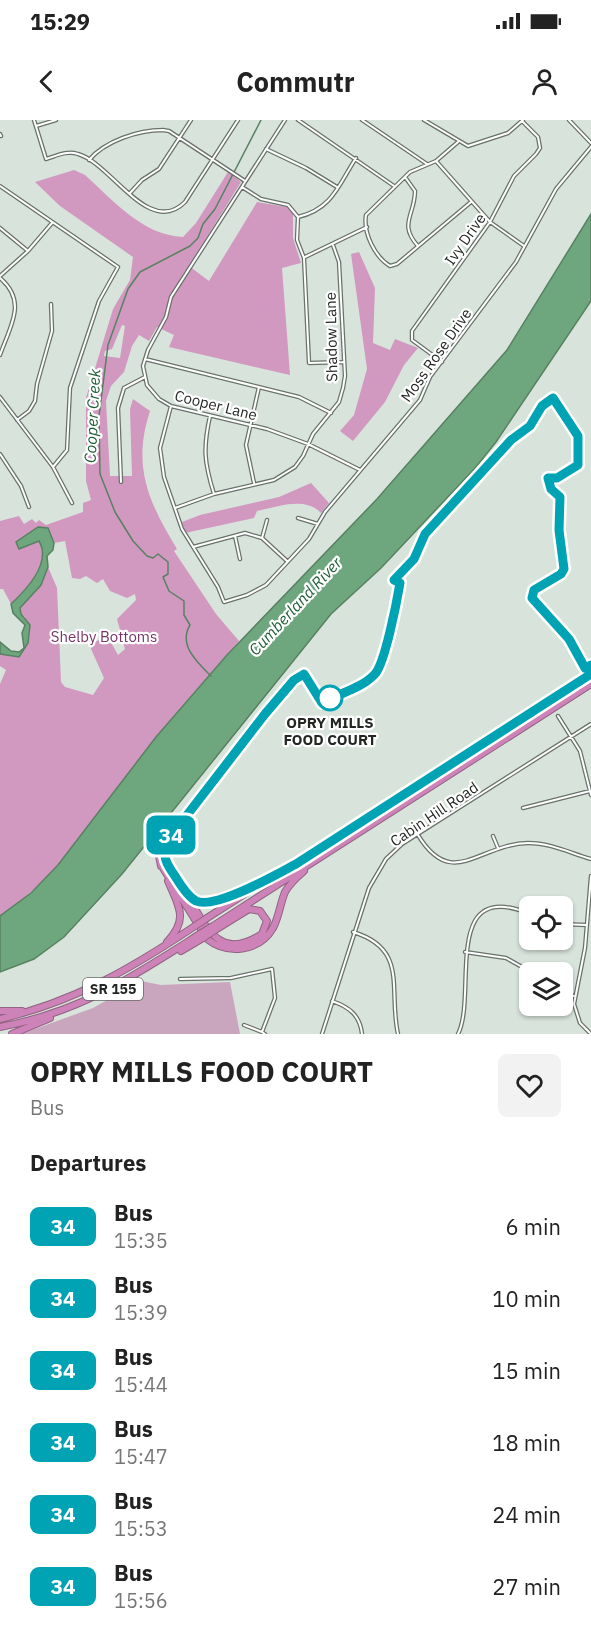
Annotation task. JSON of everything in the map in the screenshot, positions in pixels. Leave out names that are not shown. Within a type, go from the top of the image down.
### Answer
[{"type":"highway","name":"SR 155","points":[[0,1019],[64,1001],[85,992],[161,949],[591,675]]},
{"type":"highway","name":"SR 155","points":[[0,1027],[56,1014],[97,997],[202,936],[312,862],[591,684]]},
{"type":"highway","points":[[161,949],[181,923],[178,908],[161,865],[161,854],[218,941],[233,945],[249,941],[265,930],[267,921],[260,911],[249,909],[214,928]]},
{"type":"highway","points":[[161,865],[207,939],[216,946],[230,949],[246,948],[265,938],[272,930],[290,885],[312,862]]},
{"type":"highway","points":[[181,886],[197,901],[212,901],[296,864]]},
{"type":"highway","points":[[0,1011],[37,1009],[64,1001]]},
{"type":"highway","points":[[12,1034],[56,1014]]},
{"type":"street","points":[[34,120],[46,159],[71,153],[89,160],[155,212],[174,211],[185,202],[238,120]]},
{"type":"street","points":[[36,126],[56,120]]},
{"type":"street","points":[[130,193],[142,180],[159,169],[191,120]]},
{"type":"street","points":[[121,482],[119,401],[124,388],[145,377],[145,359],[166,317],[168,305],[177,286],[285,120]]},
{"type":"street","points":[[298,120],[394,186]]},
{"type":"street","points":[[362,120],[428,164]]},
{"type":"street","points":[[424,120],[458,142],[472,146],[508,133],[523,120]]},
{"type":"street","name":"Ivy Drive","points":[[441,362],[412,340],[412,331],[490,222],[514,176],[540,148],[538,137],[523,120]]},
{"type":"street","points":[[569,120],[591,145]]},
{"type":"street","points":[[89,160],[109,143],[158,130],[169,131],[245,181]]},
{"type":"street","points":[[458,142],[436,161],[410,172],[366,215],[375,253],[379,259],[390,266],[397,264],[471,202]]},
{"type":"street","name":"Moss Rose Drive","points":[[193,547],[218,587],[224,602],[256,591],[271,580],[309,539],[318,524],[361,470],[420,400],[430,377],[509,272],[552,195],[591,145]]},
{"type":"street","points":[[266,149],[306,168],[337,188]]},
{"type":"street","points":[[298,217],[321,209],[356,158]]},
{"type":"street","points":[[436,161],[490,222],[525,246]]},
{"type":"street","points":[[405,177],[415,191],[407,225],[411,238],[418,246]]},
{"type":"street","points":[[0,186],[118,267],[99,301],[70,388],[67,450],[53,467]]},
{"type":"street","points":[[242,187],[261,199],[288,205],[298,217],[297,240],[304,258],[309,363],[344,362]]},
{"type":"street","points":[[0,355],[16,310],[16,302],[13,291],[0,277],[28,251],[52,223]]},
{"type":"street","points":[[304,258],[367,227]]},
{"type":"street","points":[[0,228],[28,251]]},
{"type":"street","name":"Shadow Lane","points":[[175,508],[214,494],[281,477],[296,467],[313,434],[339,402],[343,388],[344,362],[339,262],[333,245]]},
{"type":"street","points":[[17,420],[29,411],[35,401],[52,331],[51,304]]},
{"type":"street","points":[[145,359],[313,402],[331,413]]},
{"type":"street","name":"Cooper Lane","points":[[145,377],[153,393],[171,406],[250,425],[308,444],[361,470]]},
{"type":"street","points":[[254,484],[246,453],[259,387]]},
{"type":"street","points":[[0,397],[53,467],[72,503]]},
{"type":"street","points":[[171,406],[160,448],[161,466],[182,529],[193,547],[245,533],[262,538],[287,561]]},
{"type":"street","points":[[210,416],[204,444],[204,457],[214,494]]},
{"type":"street","points":[[0,454],[21,486],[29,507]]},
{"type":"street","points":[[298,518],[318,524]]},
{"type":"street","points":[[262,538],[267,520]]},
{"type":"street","points":[[235,536],[240,559]]},
{"type":"street","points":[[523,808],[591,793],[580,750],[558,716]]},
{"type":"street","name":"Cabin Hill Road","points":[[322,1034],[353,932],[377,872],[386,859],[418,834],[591,724]]},
{"type":"street","points":[[418,834],[428,850],[445,862],[463,862],[498,848],[518,844],[541,844],[591,859]]},
{"type":"street","points":[[493,836],[498,848]]},
{"type":"street","points":[[591,876],[585,948],[575,996],[578,1019],[591,1034]]},
{"type":"street","points":[[458,1034],[465,1011],[465,952],[469,932],[483,914],[506,906],[519,911]]},
{"type":"street","points":[[573,924],[586,925]]},
{"type":"street","points":[[353,932],[373,938],[387,954],[392,971],[398,1034]]},
{"type":"street","points":[[465,952],[506,958],[519,965]]},
{"type":"street","points":[[180,979],[231,978],[272,969],[275,998],[263,1033],[244,1025]]},
{"type":"street","points":[[332,1001],[351,1010],[361,1025],[362,1034]]},
{"type":"shaded area","name":"Shelby Bottoms","points":[[74,170],[85,175],[118,206],[142,223],[168,235],[183,237],[196,223],[228,172],[241,182],[189,266],[209,281],[257,202],[287,207],[293,214],[293,238],[301,263],[282,268],[290,375],[169,347],[174,335],[157,327],[149,341],[139,335],[132,346],[124,372],[111,386],[106,401],[110,476],[132,476],[130,409],[133,399],[150,411],[145,431],[143,466],[146,483],[158,515],[177,549],[174,551],[216,614],[239,641],[155,738],[65,857],[24,898],[0,916],[0,684],[6,670],[0,666],[0,654],[19,657],[28,643],[25,617],[21,614],[20,608],[41,585],[48,567],[57,588],[61,682],[65,687],[93,695],[104,678],[91,649],[92,644],[107,635],[118,655],[125,649],[117,619],[136,600],[135,594],[127,598],[110,591],[103,579],[97,583],[86,576],[80,579],[72,578],[65,541],[54,543],[48,528],[43,527],[30,533],[28,546],[39,541],[42,558],[30,583],[11,604],[3,589],[0,589],[0,521],[19,516],[24,524],[32,519],[36,523],[39,520],[46,525],[83,512],[83,503],[91,500],[86,481],[86,398],[113,309],[130,280],[133,257],[60,206],[35,182]],"holes":[[[122,325],[125,326],[120,358],[104,356],[105,351],[112,349]]]},
{"type":"shaded area","points":[[359,252],[375,288],[373,343],[390,350],[395,339],[418,348],[404,365],[385,402],[353,441],[340,431],[354,415],[367,369],[351,254]]},
{"type":"shaded area","points":[[311,483],[329,503],[321,513],[307,505],[282,505],[257,511],[254,518],[185,533],[182,522],[200,515],[279,497]]},
{"type":"shaded area","points":[[141,981],[161,985],[230,982],[240,1034],[21,1034],[93,1008]]},
{"type":"water","name":"Cumberland River","points":[[591,214],[591,301],[496,442],[476,467],[381,568],[331,614],[122,874],[64,937],[34,959],[0,972],[0,916],[31,893],[58,865],[156,737],[227,655],[377,499],[507,350]]},
{"type":"water","points":[[38,527],[48,528],[54,543],[53,550],[47,556],[48,567],[41,585],[20,608],[21,614],[30,625],[28,643],[19,657],[0,654],[0,642],[11,651],[19,652],[24,648],[22,633],[25,625],[13,613],[11,604],[36,576],[42,558],[42,549],[39,541],[19,549],[16,542]]},
{"type":"waterway","name":"Cooper Creek","points":[[211,676],[195,659],[188,646],[186,639],[190,625],[184,615],[184,601],[169,591],[163,577],[168,574],[168,562],[158,554],[153,558],[147,556],[133,541],[115,512],[100,474],[99,416],[108,345],[128,289],[140,272],[190,246],[198,238],[203,224],[215,209],[261,120]]},
{"type":"bus line","name":"34","points":[[591,665],[585,668],[569,639],[533,602],[531,596],[536,588],[561,574],[564,569],[559,530],[560,497],[551,489],[548,478],[555,479],[578,465],[576,459],[578,436],[553,398],[542,406],[530,426],[511,440],[425,534],[411,564],[394,580],[400,583],[386,648],[377,672],[355,688],[338,693],[322,703],[304,674],[294,680],[172,833],[165,845],[164,854],[167,864],[181,886],[197,901],[212,901],[235,893],[296,864],[591,674]]},
{"type":"place","name":"OPRY MILLS FOOD COURT","points":[[330,698]]}]
